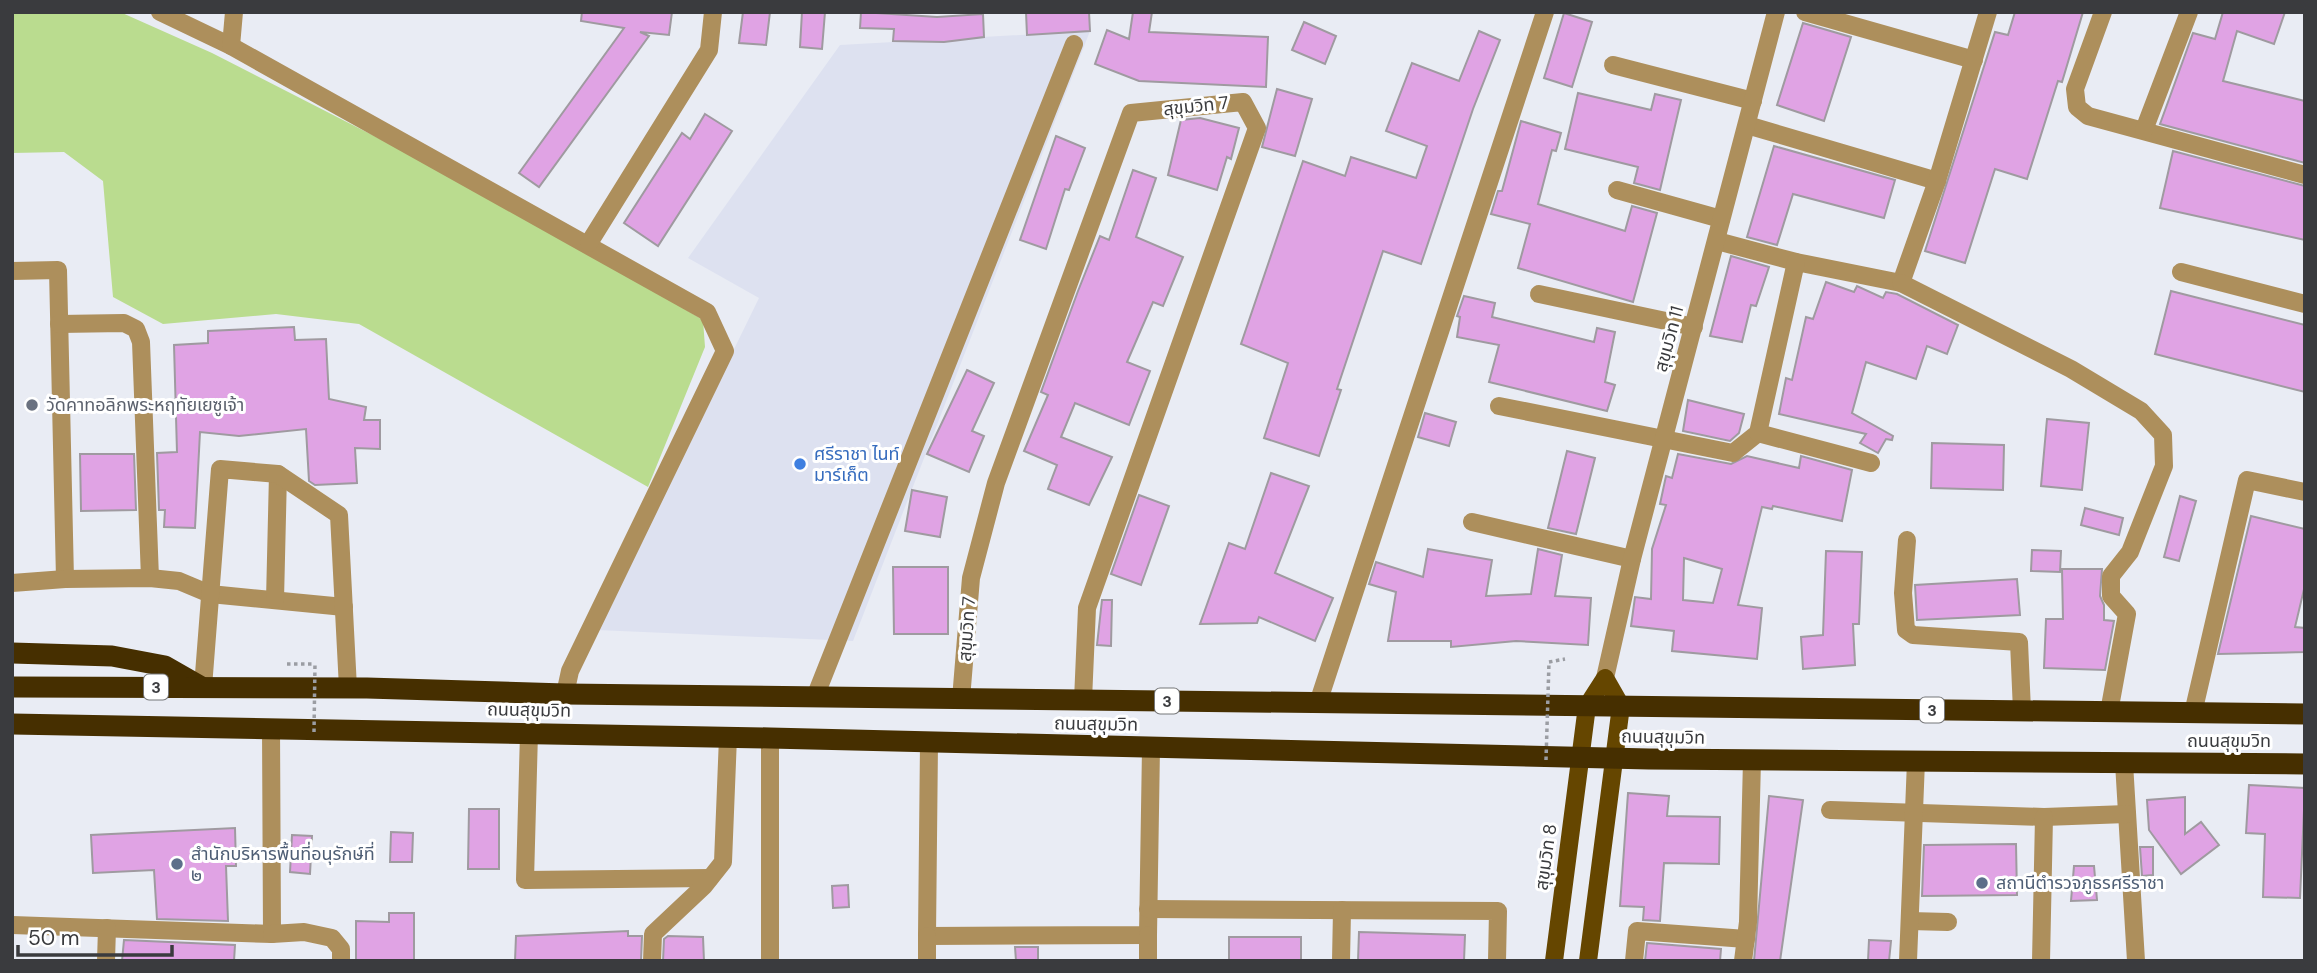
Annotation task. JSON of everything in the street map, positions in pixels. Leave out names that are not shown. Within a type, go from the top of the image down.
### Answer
[{"type":"highway","points":[[12,653],[112,656],[165,666],[202,687]]},
{"type":"highway","name":"ถนนสุขุมวิท","points":[[12,687],[348,688],[565,694],[2305,714]]},
{"type":"highway","name":"ถนนสุขุมวิท","points":[[12,724],[728,737],[1616,759],[2305,764]]},
{"type":"main road","name":"สุขุมวิท 11","points":[[1581,758],[1587,706],[1605,677]]},
{"type":"main road","points":[[1588,961],[1621,706],[1605,677]]},
{"type":"main road","name":"สุขุมวิท 8","points":[[1553,961],[1581,758]]},
{"type":"street","points":[[160,12],[231,46],[589,243],[707,312],[725,351],[570,671],[565,694]]},
{"type":"street","points":[[231,46],[234,12]]},
{"type":"street","points":[[589,243],[709,50],[713,12]]},
{"type":"street","points":[[1318,703],[1545,12]]},
{"type":"street","name":"สุขุมวิท 11","points":[[1605,677],[1632,559],[1776,12]]},
{"type":"street","points":[[1901,283],[1937,181],[1988,12]]},
{"type":"street","points":[[2103,12],[2074,89],[2077,107],[2088,116],[2305,175]]},
{"type":"street","points":[[2144,130],[2189,12]]},
{"type":"street","points":[[1816,14],[1973,60]]},
{"type":"street","points":[[815,697],[1074,44]]},
{"type":"street","points":[[1613,65],[1753,101]]},
{"type":"street","name":"สุขุมวิท 7","points":[[961,699],[971,578],[996,483],[1131,113],[1243,102],[1257,128],[1087,608],[1083,700]]},
{"type":"street","points":[[1747,125],[1937,181]]},
{"type":"street","points":[[1617,190],[1721,219]]},
{"type":"street","points":[[1717,241],[1796,262],[1901,283],[2071,369],[2141,411],[2163,435],[2164,466],[2130,552],[2111,576],[2111,596],[2127,614],[2109,712]]},
{"type":"street","points":[[1499,406],[1733,453],[1758,433],[1796,262]]},
{"type":"street","points":[[12,271],[58,270],[65,579]]},
{"type":"street","points":[[2181,272],[2305,304]]},
{"type":"street","points":[[1539,294],[1694,327]]},
{"type":"street","points":[[59,324],[124,323],[136,329],[141,342],[150,578]]},
{"type":"street","points":[[1758,433],[1871,463]]},
{"type":"street","points":[[202,687],[220,468],[278,474],[339,515],[348,688]]},
{"type":"street","points":[[275,600],[278,474]]},
{"type":"street","points":[[2193,713],[2247,480],[2305,492]]},
{"type":"street","points":[[1472,522],[1632,559]]},
{"type":"street","points":[[1907,540],[1903,593],[1906,630],[1913,635],[2019,642],[2022,711]]},
{"type":"street","points":[[12,583],[150,578],[179,581],[210,594],[344,607]]},
{"type":"street","points":[[271,728],[272,934]]},
{"type":"street","points":[[529,733],[525,880],[710,878]]},
{"type":"street","points":[[652,961],[653,934],[723,862],[728,737]]},
{"type":"street","points":[[770,738],[770,961]]},
{"type":"street","points":[[927,961],[929,743]]},
{"type":"street","points":[[1148,961],[1152,748]]},
{"type":"street","points":[[1743,961],[1752,760]]},
{"type":"street","points":[[1908,961],[1916,761]]},
{"type":"street","points":[[2124,763],[2136,961]]},
{"type":"street","points":[[1830,810],[2044,817],[2127,814]]},
{"type":"street","points":[[2041,961],[2044,817]]},
{"type":"street","points":[[1148,909],[1498,911],[1497,961]]},
{"type":"street","points":[[1341,961],[1342,910]]},
{"type":"street","points":[[1910,920],[1948,922]]},
{"type":"street","points":[[12,925],[272,934],[304,932],[332,938],[341,949],[341,961]]},
{"type":"street","points":[[106,961],[107,928]]},
{"type":"street","points":[[1634,961],[1637,931],[1746,939]]},
{"type":"street","points":[[927,936],[1148,935]]},
{"type":"path","points":[[1546,760],[1549,662],[1565,659]]},
{"type":"path","points":[[287,664],[315,664],[314,732]]},
{"type":"shaded area","name":"ศรีราชา ไนท์ มาร์เก็ต","points":[[1090,31],[853,641],[597,630],[759,298],[688,258],[840,45]]},
{"type":"green space","points":[[12,12],[120,12],[212,53],[521,211],[703,320],[705,347],[648,487],[359,324],[276,314],[163,324],[113,297],[103,181],[64,152],[12,153]]},
{"type":"building","points":[[582,12],[672,12],[669,35],[640,32],[649,36],[539,187],[519,173],[624,28],[581,21]]},
{"type":"building","points":[[743,12],[770,12],[766,45],[739,43]]},
{"type":"building","points":[[802,12],[825,12],[822,49],[800,47]]},
{"type":"building","points":[[861,12],[937,17],[983,14],[984,37],[944,42],[893,41],[894,29],[860,28]]},
{"type":"building","points":[[1026,12],[1089,12],[1090,31],[1027,35]]},
{"type":"building","points":[[1133,12],[1152,12],[1149,32],[1268,37],[1266,87],[1139,81],[1095,64],[1107,30],[1129,39]]},
{"type":"building","points":[[2015,12],[2083,12],[2062,82],[2058,81],[2027,179],[1995,169],[1965,263],[1925,251],[1995,32],[2008,35]]},
{"type":"building","points":[[2223,12],[2285,12],[2274,44],[2237,31],[2223,81],[2305,101],[2305,163],[2160,124],[2193,33],[2215,39]]},
{"type":"building","points":[[1564,13],[1592,22],[1572,87],[1544,78]]},
{"type":"building","points":[[1304,22],[1336,36],[1325,64],[1292,50]]},
{"type":"building","points":[[1803,23],[1851,37],[1824,121],[1777,105]]},
{"type":"building","points":[[1479,31],[1500,40],[1473,109],[1421,264],[1383,251],[1337,389],[1341,390],[1319,456],[1264,438],[1288,363],[1241,344],[1303,161],[1345,176],[1351,157],[1416,178],[1427,146],[1386,131],[1412,63],[1459,81]]},
{"type":"building","points":[[1277,89],[1312,99],[1295,156],[1262,147]]},
{"type":"building","points":[[1578,93],[1651,110],[1655,94],[1681,100],[1660,190],[1634,183],[1638,167],[1565,149]]},
{"type":"building","points":[[705,114],[732,131],[658,246],[624,223],[682,133],[690,139]]},
{"type":"building","points":[[1200,118],[1239,128],[1231,159],[1227,157],[1217,190],[1168,175],[1181,120]]},
{"type":"building","points":[[1521,121],[1561,133],[1556,151],[1552,150],[1538,204],[1625,231],[1632,206],[1657,213],[1633,302],[1518,268],[1530,224],[1491,214],[1498,191],[1502,191]]},
{"type":"building","points":[[1056,136],[1085,148],[1069,190],[1065,189],[1046,249],[1020,240]]},
{"type":"building","points":[[1774,146],[1895,180],[1884,218],[1793,194],[1777,245],[1747,237]]},
{"type":"building","points":[[2173,151],[2305,186],[2305,240],[2160,208]]},
{"type":"building","points":[[1133,170],[1156,178],[1136,237],[1183,257],[1163,306],[1153,302],[1127,362],[1150,371],[1129,425],[1075,403],[1061,437],[1112,457],[1089,505],[1048,489],[1057,465],[1024,451],[1048,395],[1041,392],[1078,291],[1100,236],[1109,240]]},
{"type":"building","points":[[1731,256],[1769,267],[1756,306],[1751,305],[1742,342],[1710,336]]},
{"type":"building","points":[[1826,282],[1854,292],[1857,286],[1883,298],[1886,292],[1897,294],[1958,325],[1947,354],[1927,346],[1916,379],[1866,362],[1852,413],[1893,436],[1892,440],[1886,439],[1878,453],[1860,443],[1866,434],[1779,414],[1786,378],[1792,380],[1806,317],[1813,319]]},
{"type":"building","points":[[2171,291],[2305,325],[2305,392],[2155,354]]},
{"type":"building","points":[[1464,296],[1495,303],[1492,317],[1594,342],[1597,328],[1615,332],[1605,382],[1615,385],[1607,411],[1489,382],[1499,345],[1457,337],[1460,317],[1457,316]]},
{"type":"building","points":[[294,327],[295,340],[326,339],[329,399],[366,407],[364,420],[380,420],[380,449],[355,448],[357,483],[315,485],[309,481],[306,429],[239,436],[200,432],[195,528],[164,527],[165,510],[159,510],[157,453],[177,452],[174,345],[208,343],[208,331]]},
{"type":"building","points":[[967,370],[994,383],[972,431],[984,436],[969,472],[927,454]]},
{"type":"building","points":[[1688,400],[1744,414],[1739,433],[1730,441],[1683,431]]},
{"type":"building","points":[[1425,413],[1456,422],[1449,446],[1418,437]]},
{"type":"building","points":[[2047,419],[2089,423],[2082,490],[2041,486]]},
{"type":"building","points":[[1932,443],[2004,445],[2003,490],[1931,488]]},
{"type":"building","points":[[1567,451],[1595,458],[1576,534],[1548,528]]},
{"type":"building","points":[[80,454],[134,454],[136,510],[81,511]]},
{"type":"building","points":[[1678,454],[1731,464],[1747,456],[1799,468],[1801,456],[1852,470],[1842,521],[1773,506],[1772,509],[1762,507],[1738,605],[1762,608],[1757,659],[1672,651],[1674,631],[1631,626],[1635,597],[1651,599],[1652,549],[1666,505],[1660,504],[1666,476],[1672,478]],"holes":[[[1684,558],[1722,569],[1713,603],[1683,600]]]},
{"type":"building","points":[[1271,473],[1309,486],[1275,573],[1333,598],[1315,641],[1259,617],[1257,623],[1200,624],[1229,543],[1245,549]]},
{"type":"building","points":[[912,490],[947,497],[940,537],[905,531]]},
{"type":"building","points":[[1139,495],[1169,506],[1141,585],[1111,574]]},
{"type":"building","points":[[2180,496],[2196,501],[2179,561],[2164,557]]},
{"type":"building","points":[[2085,508],[2123,518],[2119,535],[2081,525]]},
{"type":"building","points":[[2251,516],[2305,529],[2305,585],[2295,627],[2305,628],[2305,652],[2218,654]]},
{"type":"building","points":[[1428,549],[1492,560],[1486,596],[1531,594],[1538,549],[1562,555],[1555,596],[1591,598],[1588,645],[1516,641],[1451,647],[1451,641],[1388,641],[1396,592],[1369,584],[1376,562],[1423,577]]},
{"type":"building","points":[[2032,550],[2061,551],[2060,572],[2031,571]]},
{"type":"building","points":[[1826,551],[1862,552],[1859,624],[1853,624],[1855,665],[1803,669],[1801,637],[1823,635]]},
{"type":"building","points":[[893,567],[948,567],[948,634],[894,634]]},
{"type":"building","points":[[2062,569],[2102,569],[2100,596],[2104,605],[2104,620],[2114,621],[2105,670],[2044,668],[2046,619],[2063,619]]},
{"type":"building","points":[[2017,579],[2020,615],[1917,620],[1915,585]]},
{"type":"building","points":[[1102,600],[1112,600],[1111,646],[1097,645]]},
{"type":"building","points":[[2249,785],[2305,788],[2300,898],[2263,897],[2265,834],[2246,833]]},
{"type":"building","points":[[1628,793],[1669,796],[1667,816],[1720,817],[1719,864],[1664,863],[1660,921],[1643,920],[1644,907],[1620,906]]},
{"type":"building","points":[[1769,796],[1803,800],[1780,961],[1754,961]]},
{"type":"building","points":[[2185,797],[2185,834],[2201,822],[2219,845],[2181,874],[2149,830],[2147,800]]},
{"type":"building","points":[[469,809],[499,809],[499,869],[468,869]]},
{"type":"building","points":[[235,828],[236,866],[226,866],[228,921],[157,919],[154,870],[93,873],[91,835]]},
{"type":"building","points":[[391,832],[413,833],[412,862],[390,862]]},
{"type":"building","points":[[292,835],[312,836],[310,874],[290,872]]},
{"type":"building","points":[[2016,844],[2017,895],[1922,896],[1924,845]]},
{"type":"building","points":[[2140,847],[2153,847],[2153,875],[2142,876]]},
{"type":"building","points":[[2074,866],[2094,866],[2097,900],[2071,901]]},
{"type":"building","points":[[848,885],[849,907],[833,908],[832,886]]},
{"type":"building","points":[[389,913],[414,913],[414,961],[356,961],[356,921],[389,922]]},
{"type":"building","points":[[628,931],[628,936],[642,936],[641,961],[515,961],[516,936]]},
{"type":"building","points":[[1359,932],[1465,935],[1464,961],[1358,961]]},
{"type":"building","points":[[668,936],[703,937],[704,961],[663,961],[664,939]]},
{"type":"building","points":[[1229,937],[1301,937],[1301,961],[1229,961]]},
{"type":"building","points":[[124,940],[235,945],[234,961],[122,961]]},
{"type":"building","points":[[1869,940],[1891,941],[1889,961],[1868,961]]},
{"type":"building","points":[[1647,943],[1721,949],[1720,961],[1645,961]]},
{"type":"building","points":[[1015,947],[1038,947],[1038,961],[1016,961]]},
{"type":"place","name":"วัดคาทอลิกพระหฤทัยเยซูเจ้า","points":[[32,405]]},
{"type":"place","name":"ศรีราชา ไนท์ มาร์เก็ต","points":[[800,464]]},
{"type":"place","name":"สำนักบริหารพื้นที่อนุรักษ์ที่ ๒","points":[[177,864]]},
{"type":"place","name":"สถานีตำรวจภูธรศรีราชา","points":[[1982,883]]}]
